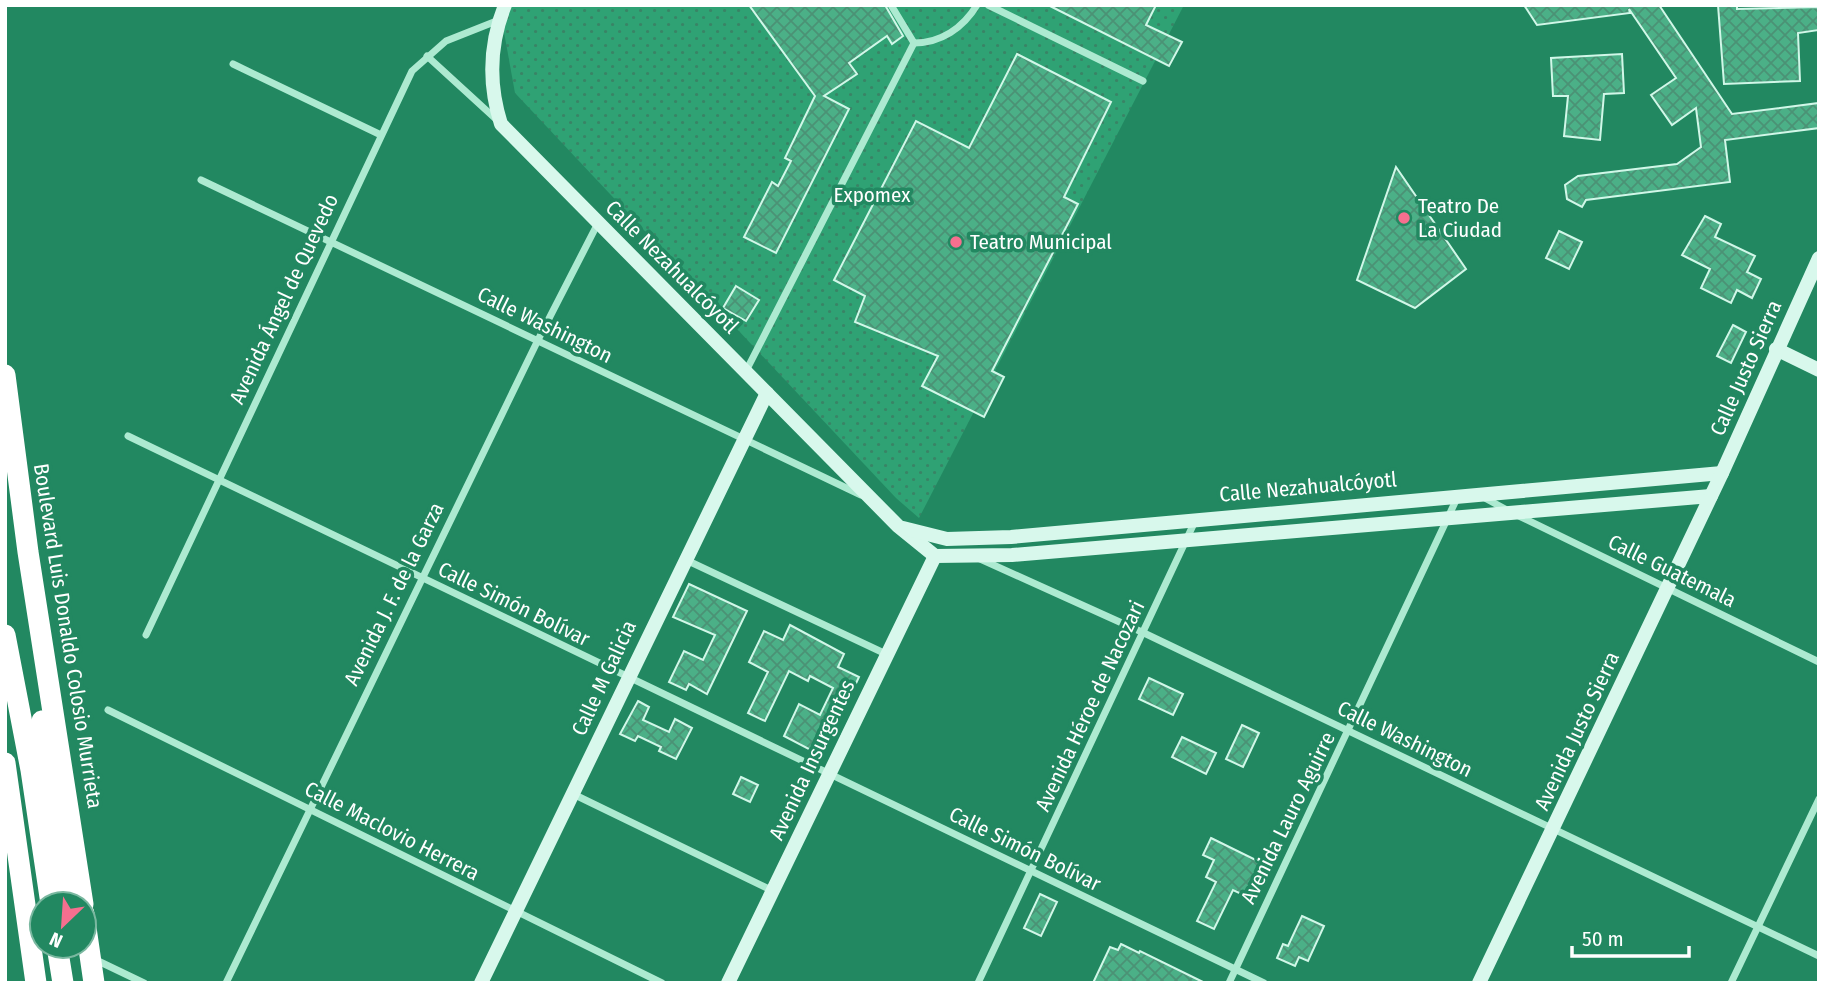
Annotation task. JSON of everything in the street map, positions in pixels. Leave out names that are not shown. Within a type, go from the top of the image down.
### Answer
[{"type":"highway","name":"Boulevard Luis Donaldo Colosio Murrieta","points":[[5,375],[28,552],[81,890]]},
{"type":"highway","points":[[28,552],[38,768],[50,890]]},
{"type":"highway","points":[[5,635],[38,768],[63,890]]},
{"type":"highway","points":[[5,763],[36,983]]},
{"type":"highway","points":[[59,960],[63,983]]},
{"type":"highway","points":[[78,983],[80,960]]},
{"type":"highway","points":[[84,960],[94,983]]},
{"type":"street","points":[[891,5],[914,43]]},
{"type":"street","points":[[746,371],[914,43],[947,35],[968,18],[977,5]]},
{"type":"street","points":[[988,5],[1143,81]]},
{"type":"street","points":[[501,124],[491,81],[492,45],[502,12]]},
{"type":"street","name":"Avenida Ángel de Quevedo","points":[[146,635],[412,71],[446,41],[502,12]]},
{"type":"street","points":[[426,56],[501,124]]},
{"type":"street","points":[[233,64],[381,135]]},
{"type":"street","name":"Calle Nezahualcóyotl","points":[[501,124],[898,526],[935,556],[974,557],[1711,496]]},
{"type":"street","name":"Calle Washington","points":[[201,180],[874,502]]},
{"type":"street","name":"Avenida J. F. de la Garza","points":[[226,983],[538,340],[598,223]]},
{"type":"street","name":"Calle Justo Sierra","points":[[1711,496],[1819,258]]},
{"type":"street","points":[[1776,349],[1819,370]]},
{"type":"street","name":"Calle M Galicia","points":[[481,983],[766,393]]},
{"type":"street","name":"Calle Simón Bolívar","points":[[128,436],[1264,983]]},
{"type":"street","name":"Calle Nezahualcóyotl","points":[[898,526],[947,539],[973,539],[1722,473]]},
{"type":"street","name":"Calle Guatemala","points":[[1477,494],[1819,662]]},
{"type":"street","name":"Avenida Lauro Aguirre","points":[[1229,983],[1458,495]]},
{"type":"street","name":"Avenida Justo Sierra","points":[[1479,983],[1711,496]]},
{"type":"street","name":"Avenida Héroe de Nacozari","points":[[978,983],[1196,519]]},
{"type":"street","points":[[935,556],[973,539]]},
{"type":"street","name":"Avenida Insurgentes","points":[[728,983],[935,556]]},
{"type":"street","name":"Calle Washington","points":[[974,557],[1144,633],[1819,956]]},
{"type":"street","points":[[684,559],[886,654]]},
{"type":"street","name":"Calle Maclovio Herrera","points":[[108,710],[662,983]]},
{"type":"street","points":[[573,794],[773,891]]},
{"type":"street","points":[[1731,983],[1819,799]]},
{"type":"street","points":[[97,960],[144,983]]},
{"type":"green space","name":"Expomex","points":[[508,5],[1184,5],[919,518],[896,498],[515,93],[502,21]]},
{"type":"building","points":[[749,5],[885,5],[903,36],[892,44],[887,36],[849,63],[857,74],[824,96],[849,109],[776,253],[744,237],[772,182],[778,186],[791,161],[785,158],[815,96]]},
{"type":"building","points":[[1048,5],[1156,5],[1146,25],[1182,42],[1169,66]]},
{"type":"building","points":[[1524,5],[1659,5],[1732,114],[1819,103],[1819,128],[1725,140],[1730,182],[1586,200],[1582,207],[1567,199],[1565,185],[1578,176],[1677,164],[1701,147],[1696,108],[1672,125],[1651,95],[1676,78],[1629,9],[1630,13],[1537,25]]},
{"type":"building","points":[[1718,5],[1737,5],[1737,9],[1819,7],[1819,30],[1798,33],[1800,81],[1724,84]]},
{"type":"building","name":"Teatro Municipal","points":[[1017,54],[1111,102],[1064,197],[1078,204],[992,371],[1004,377],[984,417],[922,386],[938,356],[855,322],[865,296],[834,280],[916,121],[969,148]]},
{"type":"building","points":[[1622,54],[1624,93],[1604,94],[1600,140],[1564,136],[1568,96],[1553,96],[1551,58]]},
{"type":"building","name":"Teatro De La Ciudad","points":[[1396,167],[1466,269],[1415,308],[1357,280]]},
{"type":"building","points":[[1705,216],[1721,224],[1715,237],[1755,256],[1747,272],[1761,279],[1752,298],[1737,290],[1731,303],[1701,288],[1710,269],[1682,255]]},
{"type":"building","points":[[1559,231],[1582,242],[1569,269],[1546,258]]},
{"type":"building","points":[[736,286],[759,300],[746,321],[723,308]]},
{"type":"building","points":[[1733,325],[1746,332],[1731,363],[1717,356]]},
{"type":"building","points":[[689,584],[747,611],[707,694],[689,684],[686,690],[669,682],[684,651],[703,660],[715,635],[673,617]]},
{"type":"building","points":[[790,625],[844,654],[838,667],[859,677],[822,756],[784,736],[799,704],[820,715],[833,688],[810,676],[808,681],[789,671],[765,721],[748,713],[768,672],[749,662],[764,631],[783,640]]},
{"type":"building","points":[[1149,678],[1183,694],[1173,715],[1139,699]]},
{"type":"building","points":[[638,701],[649,707],[643,720],[669,732],[675,719],[692,728],[676,759],[659,751],[661,747],[638,736],[635,741],[620,734]]},
{"type":"building","points":[[1242,725],[1259,733],[1243,767],[1226,759]]},
{"type":"building","points":[[1182,737],[1216,753],[1206,774],[1172,757]]},
{"type":"building","points":[[741,777],[758,785],[750,802],[733,794]]},
{"type":"building","points":[[1211,838],[1270,867],[1254,900],[1233,890],[1214,929],[1197,921],[1216,882],[1206,877],[1214,860],[1203,855]]},
{"type":"building","points":[[1040,894],[1057,902],[1041,936],[1024,928]]},
{"type":"building","points":[[1302,916],[1324,926],[1308,961],[1299,957],[1295,966],[1277,958],[1283,944],[1288,946]]},
{"type":"building","points":[[1121,944],[1205,983],[1093,983],[1110,947],[1118,950]]},
{"type":"place","name":"Teatro De La Ciudad","points":[[1404,218]]},
{"type":"place","name":"Teatro Municipal","points":[[956,242]]}]
